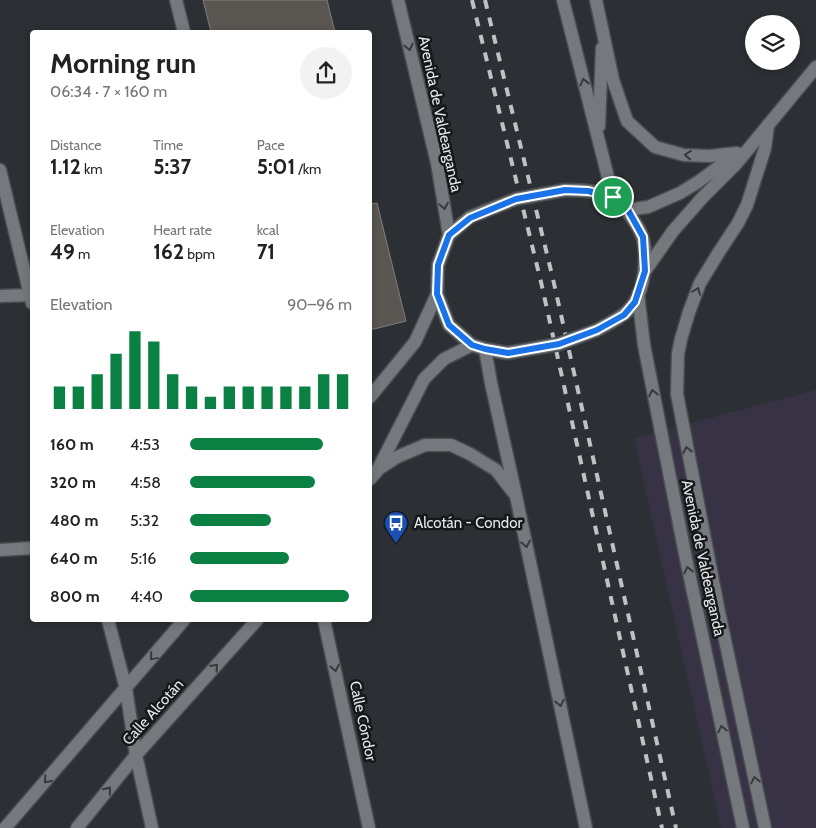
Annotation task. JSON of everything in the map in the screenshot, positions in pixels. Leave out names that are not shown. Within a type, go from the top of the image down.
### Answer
[{"type":"street","points":[[176,0],[184,30]]},
{"type":"street","name":"Avenida de Valdearganda","points":[[398,0],[437,163],[449,235]]},
{"type":"street","points":[[563,0],[613,197]]},
{"type":"street","points":[[596,0],[613,80],[627,121],[655,147],[684,156],[737,153]]},
{"type":"street","points":[[598,141],[603,28]]},
{"type":"street","points":[[437,294],[449,325],[479,347],[508,353],[559,344],[597,330],[624,315],[635,302],[645,271],[673,231],[736,164],[816,67]]},
{"type":"street","points":[[628,210],[648,207],[680,193],[737,153],[768,125]]},
{"type":"street","points":[[765,828],[719,612],[677,394],[678,354],[689,312],[700,283],[738,223],[747,205],[765,148],[768,125]]},
{"type":"street","points":[[0,170],[30,291]]},
{"type":"street","points":[[372,396],[415,342],[437,294],[438,265],[449,235],[470,218],[516,199],[565,190],[588,191],[613,197],[628,210],[643,237],[645,271]]},
{"type":"street","name":"Avenida de Valdearganda","points":[[638,294],[647,364],[743,828]]},
{"type":"street","points":[[0,296],[30,299]]},
{"type":"street","points":[[373,475],[424,379],[444,359],[479,347]]},
{"type":"street","points":[[479,347],[491,383],[586,828]]},
{"type":"street","points":[[373,475],[397,457],[425,445],[450,445],[470,454],[496,470],[516,496]]},
{"type":"street","points":[[0,550],[30,548]]},
{"type":"street","points":[[109,622],[126,688],[136,755],[152,828]]},
{"type":"street","points":[[6,828],[182,622]]},
{"type":"street","name":"Calle Alcotán","points":[[78,828],[136,755],[255,622]]},
{"type":"street","name":"Calle Cóndor","points":[[324,622],[370,828]]},
{"type":"shaded area","points":[[816,390],[816,828],[721,828],[634,438]]},
{"type":"building","points":[[203,0],[327,0],[334,30],[210,30]]},
{"type":"building","points":[[377,203],[406,321],[372,330],[372,204]]},
{"type":"railway","points":[[472,0],[541,282],[662,828]]},
{"type":"railway","points":[[485,0],[553,279],[676,828]]},
{"type":"place","name":"Alcotán - Condor","points":[[396,544]]},
{"type":"route","points":[[565,190],[588,191],[613,197],[628,210],[643,237],[645,271],[635,302],[624,315],[597,330],[559,344],[508,353],[472,345],[449,325],[437,294],[438,265],[449,235],[470,218],[516,199],[565,190]]}]
